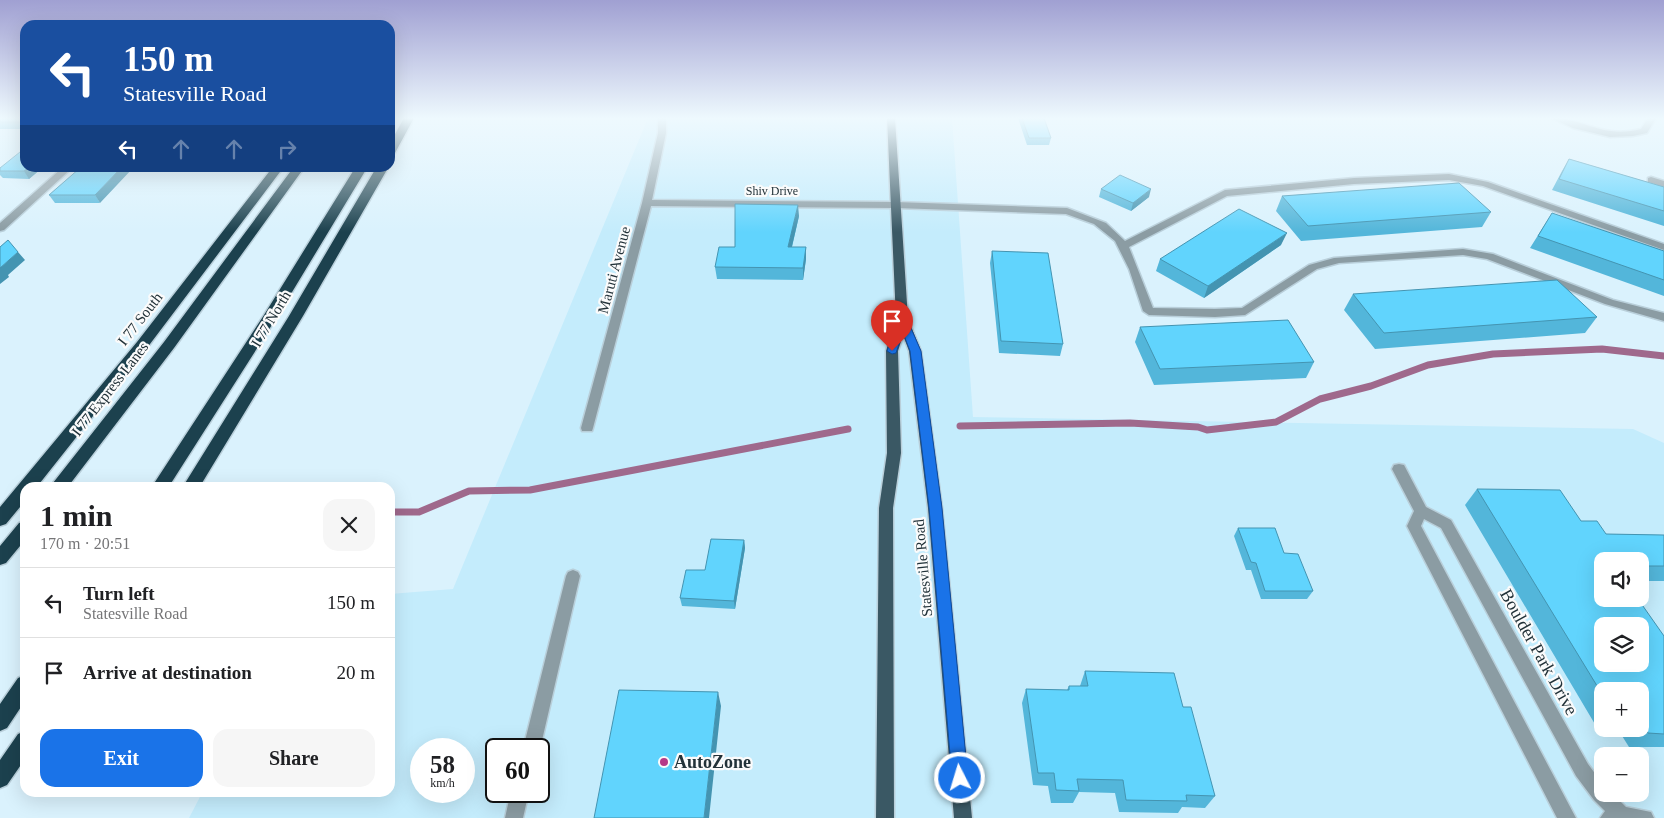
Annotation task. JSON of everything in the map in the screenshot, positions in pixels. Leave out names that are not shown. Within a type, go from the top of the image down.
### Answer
[{"type":"highway","name":"I 77 South","points":[[31,482],[148,338],[274,172]]},
{"type":"highway","name":"I 77 Express Lanes","points":[[62,482],[169,345],[295,172]]},
{"type":"highway","points":[[162,482],[270,317],[359,172]]},
{"type":"highway","name":"I 77 North","points":[[194,482],[296,316],[380,172]]},
{"type":"highway","name":"I 77 South","points":[[0,519],[20,495]]},
{"type":"highway","points":[[0,558],[20,534]]},
{"type":"highway","points":[[0,721],[20,691]]},
{"type":"highway","points":[[0,778],[20,748]]},
{"type":"highway","points":[[0,782],[20,748]]},
{"type":"main road","name":"Statesville Road","points":[[893,156],[902,319],[915,351],[935,508],[964,818]]},
{"type":"main road","name":"Statesville Road","points":[[884,818],[886,508],[894,453],[892,351],[902,319]]},
{"type":"street","name":"Maruti Avenue","points":[[586,428],[647,203],[657,156]]},
{"type":"street","points":[[0,228],[63,172]]},
{"type":"street","points":[[1664,247],[1485,184],[1449,177],[1354,181],[1225,193],[1124,246],[1149,311],[1215,313],[1245,311],[1313,267],[1338,260],[1463,252],[1489,256],[1610,302],[1664,317]]},
{"type":"street","points":[[1651,180],[1664,184]]},
{"type":"street","name":"Shiv Drive","points":[[647,203],[896,205],[1067,211],[1092,219],[1114,233],[1124,246]]},
{"type":"street","points":[[1399,469],[1421,511],[1414,526],[1567,818]]},
{"type":"street","name":"Boulder Park Drive","points":[[1421,511],[1446,524],[1582,770],[1616,817]]},
{"type":"street","points":[[534,738],[573,576]]},
{"type":"street","points":[[514,818],[517,803]]},
{"type":"street","points":[[1616,817],[1645,818]]},
{"type":"shaded area","points":[[632,156],[955,156],[973,417],[1633,429],[1664,443],[1664,818],[189,818],[200,797],[395,797],[395,594],[453,589]]},
{"type":"building","points":[[15,156],[20,156],[20,171],[0,171],[0,168]]},
{"type":"building","points":[[1569,159],[1664,187],[1664,211],[1559,179]]},
{"type":"building","points":[[75,172],[117,172],[95,195],[49,195]]},
{"type":"building","points":[[1120,175],[1151,189],[1133,203],[1101,189]]},
{"type":"building","points":[[1459,183],[1491,212],[1308,226],[1282,196]]},
{"type":"building","points":[[735,204],[798,205],[788,247],[806,247],[803,268],[715,267],[719,247],[735,247]]},
{"type":"building","points":[[1239,209],[1287,233],[1208,286],[1160,259]]},
{"type":"building","points":[[1552,213],[1664,251],[1664,280],[1538,236]]},
{"type":"building","points":[[8,240],[18,252],[0,268],[0,247]]},
{"type":"building","points":[[992,251],[1048,253],[1063,344],[1001,341]]},
{"type":"building","points":[[1557,280],[1597,317],[1384,333],[1353,294]]},
{"type":"building","points":[[1288,320],[1314,362],[1160,369],[1140,327]]},
{"type":"building","points":[[1477,489],[1560,490],[1581,521],[1597,521],[1606,534],[1664,535],[1664,566],[1649,566],[1649,552],[1594,552],[1594,607],[1644,607],[1664,636],[1664,734],[1649,733],[1649,682],[1595,682]]},
{"type":"building","points":[[1238,528],[1275,528],[1284,553],[1298,554],[1313,591],[1265,591],[1256,563],[1251,562]]},
{"type":"building","points":[[711,539],[744,540],[734,601],[680,598],[686,570],[705,570]]},
{"type":"building","points":[[1085,671],[1174,673],[1183,707],[1191,707],[1215,796],[1186,795],[1187,801],[1126,800],[1123,780],[1077,779],[1079,791],[1056,790],[1054,773],[1038,773],[1026,689],[1069,690],[1069,686],[1088,686]]},
{"type":"building","name":"AutoZone","points":[[619,690],[718,692],[704,818],[594,818]]},
{"type":"waterway","points":[[960,426],[1130,423],[1198,427],[1207,430],[1276,422],[1320,399],[1371,386],[1428,365],[1493,354],[1602,349],[1664,356]]},
{"type":"waterway","points":[[395,512],[419,512],[469,491],[530,490],[848,429]]},
{"type":"place","name":"AutoZone","points":[[664,762]]},
{"type":"route","points":[[892,351],[902,319],[915,351],[935,508],[960,778]]}]
